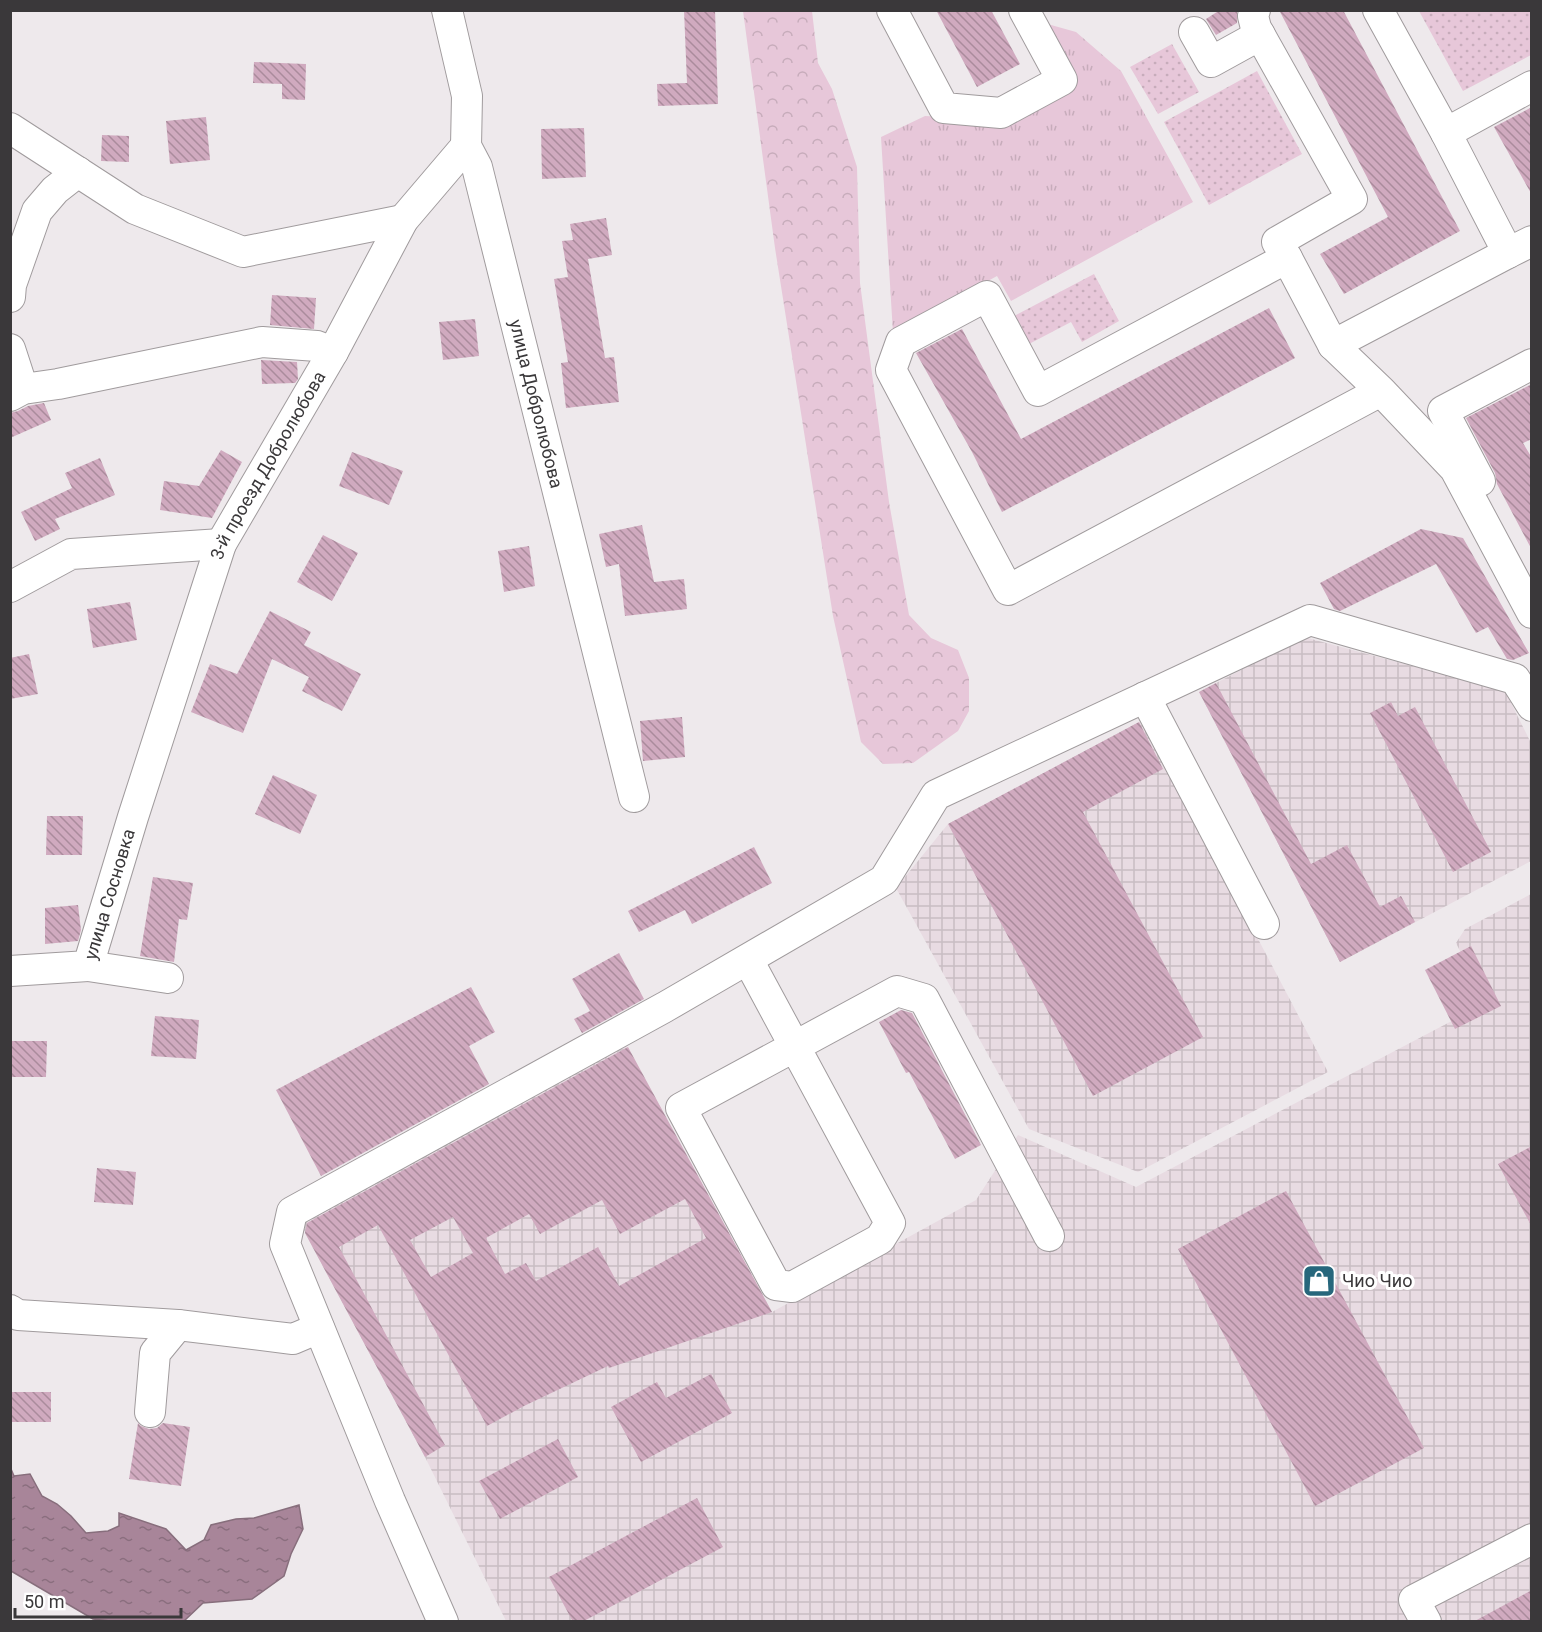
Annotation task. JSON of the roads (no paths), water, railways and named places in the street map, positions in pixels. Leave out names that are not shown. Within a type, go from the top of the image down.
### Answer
[{"type":"street","name":"улица Добролюбова","points":[[447,10],[466,96],[466,146],[477,167],[634,797]]},
{"type":"street","points":[[892,10],[944,108],[1001,113],[1062,80],[1024,10]]},
{"type":"street","points":[[1333,345],[1520,247],[1446,133],[1378,10]]},
{"type":"street","points":[[1194,32],[1211,62],[1258,23],[1352,199],[1277,242],[1333,345],[1381,391],[1455,469],[1532,613]]},
{"type":"street","points":[[1446,133],[1532,86]]},
{"type":"street","points":[[10,128],[135,209],[243,252],[404,220]]},
{"type":"street","name":"3-й проезд Добролюбова","points":[[133,817],[221,544],[333,352],[404,220],[466,146]]},
{"type":"street","points":[[10,297],[11,285],[37,211],[56,190],[78,172]]},
{"type":"street","points":[[1287,258],[1038,391],[987,296],[901,342],[891,370],[1008,590],[1381,391]]},
{"type":"street","points":[[10,349],[16,392],[262,342],[317,345],[333,352]]},
{"type":"street","points":[[1532,364],[1443,411],[1532,575]]},
{"type":"street","points":[[10,587],[72,554],[221,544]]},
{"type":"street","points":[[443,1622],[390,1501],[285,1244],[292,1212],[665,1007],[884,880],[936,795],[1310,620],[1515,679],[1532,706]]},
{"type":"street","points":[[1145,697],[1264,924]]},
{"type":"street","name":"улица Сосновка","points":[[10,971],[88,966],[133,817]]},
{"type":"street","points":[[749,959],[754,971],[795,1046],[890,1223],[880,1239],[792,1287],[776,1285],[681,1108],[795,1046],[897,991],[924,999],[1049,1236]]},
{"type":"street","points":[[88,966],[168,978]]},
{"type":"street","points":[[10,1310],[18,1315],[178,1325],[293,1339],[319,1328]]},
{"type":"street","points":[[150,1412],[155,1353],[178,1325]]},
{"type":"street","points":[[1426,1622],[1414,1600],[1532,1539]]},
{"type":"water","points":[[11,1469],[14,1476],[30,1474],[42,1496],[57,1504],[86,1533],[108,1531],[119,1526],[119,1513],[166,1529],[186,1550],[204,1540],[211,1525],[236,1519],[254,1518],[299,1505],[303,1529],[284,1576],[252,1599],[203,1603],[184,1621],[119,1622],[93,1619],[11,1571]]},
{"type":"place","name":"Чио Чио","points":[[1319,1281]]}]
